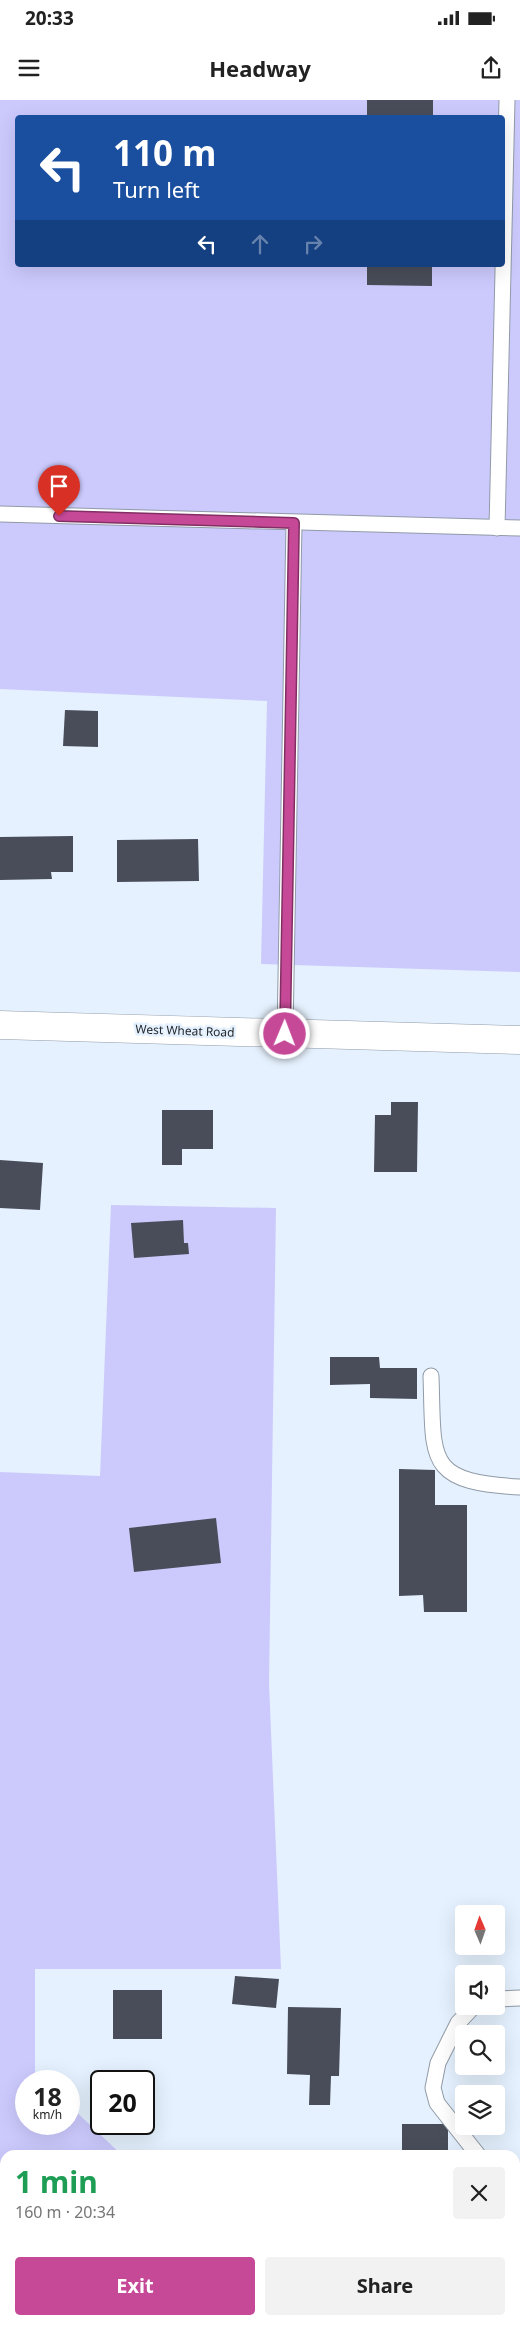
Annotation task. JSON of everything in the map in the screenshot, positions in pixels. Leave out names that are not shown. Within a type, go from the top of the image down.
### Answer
[{"type":"street","name":"West Wheat Road","points":[[0,1025],[520,1040]]},
{"type":"lane","points":[[505,186],[507,100]]},
{"type":"lane","points":[[497,528],[503,267]]},
{"type":"lane","points":[[0,514],[520,528]]},
{"type":"lane","points":[[285,1034],[294,523]]},
{"type":"lane","points":[[431,1376],[434,1447],[441,1465],[457,1477],[487,1485],[520,1486]]},
{"type":"lane","points":[[505,1999],[520,1998]]},
{"type":"lane","points":[[466,2015],[458,2023],[438,2063],[433,2088],[437,2103],[474,2150]]},
{"type":"shaded area","points":[[0,100],[520,100],[520,972],[261,964],[267,701],[0,689]]},
{"type":"shaded area","points":[[111,1205],[276,1208],[269,1683],[281,1969],[35,1969],[35,2070],[15,2070],[15,2135],[80,2135],[80,2115],[90,2125],[90,2135],[101,2135],[117,2150],[0,2150],[0,1472],[100,1476]]},
{"type":"building","points":[[367,100],[433,100],[433,115],[367,115]]},
{"type":"building","points":[[367,267],[432,267],[432,286],[367,285]]},
{"type":"building","points":[[65,710],[98,711],[98,747],[63,746]]},
{"type":"building","points":[[73,836],[73,872],[51,872],[52,879],[0,880],[0,837]]},
{"type":"building","points":[[198,839],[199,881],[117,882],[117,840]]},
{"type":"building","points":[[391,1102],[418,1102],[417,1172],[374,1172],[375,1115],[391,1115]]},
{"type":"building","points":[[162,1110],[213,1110],[213,1149],[182,1149],[182,1165],[162,1165]]},
{"type":"building","points":[[0,1160],[43,1163],[40,1210],[0,1208]]},
{"type":"building","points":[[183,1220],[184,1243],[188,1243],[189,1254],[134,1258],[131,1223]]},
{"type":"building","points":[[330,1357],[379,1357],[380,1368],[417,1368],[417,1399],[370,1398],[370,1384],[330,1385]]},
{"type":"building","points":[[399,1469],[435,1470],[435,1505],[467,1505],[467,1612],[424,1612],[423,1595],[399,1596]]},
{"type":"building","points":[[216,1518],[221,1563],[134,1572],[129,1528]]},
{"type":"building","points":[[235,1976],[279,1979],[276,2008],[232,2004]]},
{"type":"building","points":[[113,1990],[162,1990],[162,2039],[113,2039]]},
{"type":"building","points":[[288,2007],[341,2008],[339,2076],[331,2076],[330,2105],[309,2105],[310,2075],[287,2074]]},
{"type":"building","points":[[402,2124],[448,2124],[448,2150],[402,2150]]},
{"type":"route","points":[[59,516],[294,523],[285,1034]]}]
